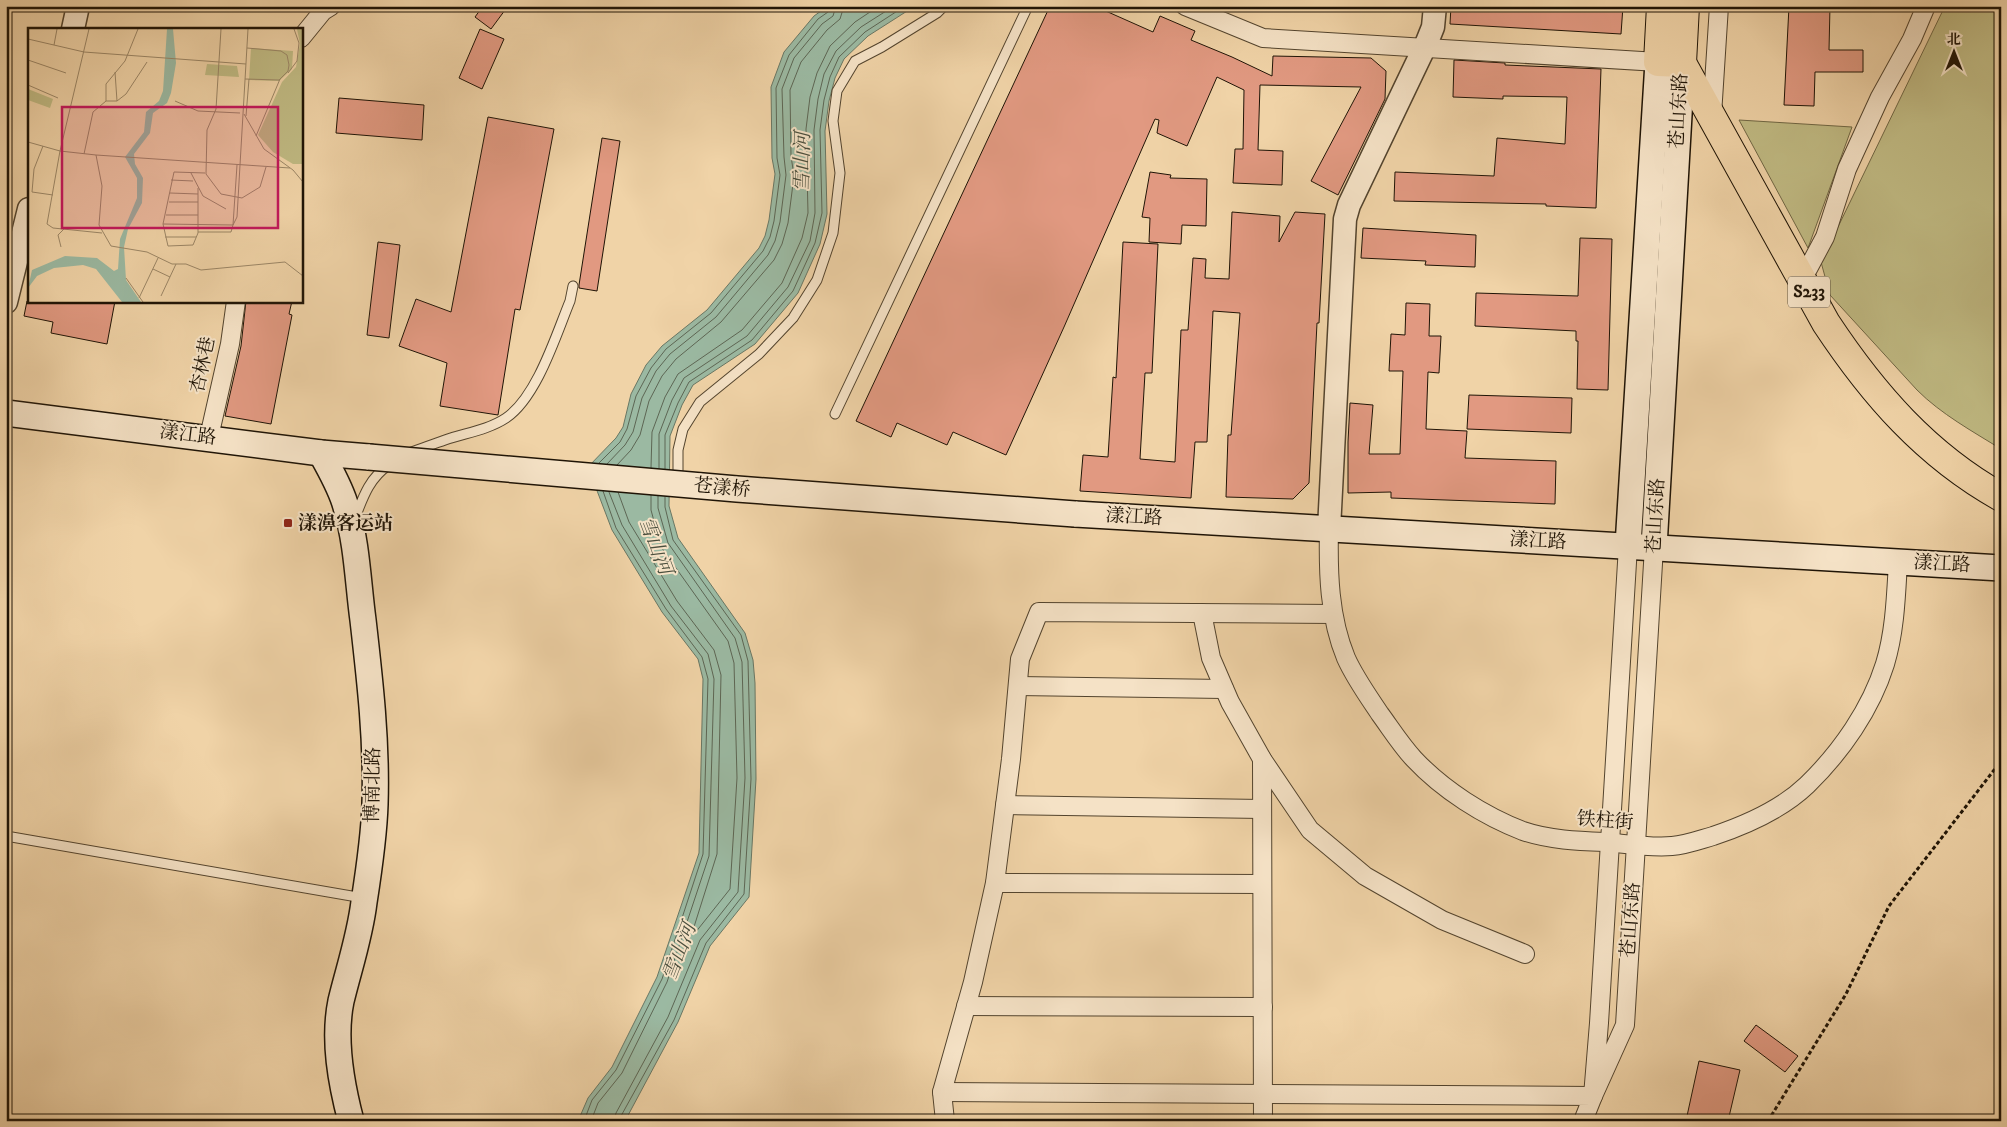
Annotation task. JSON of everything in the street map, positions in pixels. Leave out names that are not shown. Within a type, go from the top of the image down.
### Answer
[{"type":"main road","name":"苍山东路","points":[[1654,547],[1670,63],[1661,6]]},
{"type":"main road","name":"苍山东路","points":[[1628,546],[1670,63],[1686,6]]},
{"type":"main road","name":"S233","points":[[1670,63],[1712,118],[1826,323],[1851,361],[1896,415],[1934,452],[2001,497]]},
{"type":"main road","name":"漾江路","points":[[6,413],[209,437],[321,453],[369,457]]},
{"type":"main road","name":"博南北路","points":[[321,453],[334,476],[346,507],[351,527],[368,664],[375,740],[375,805],[365,899],[362,922],[341,1002],[339,1020],[341,1071],[350,1121]]},
{"type":"main road","name":"苍漾桥","points":[[369,457],[737,489],[1075,514]]},
{"type":"main road","name":"漾江路","points":[[1075,514],[2001,568]]},
{"type":"street","points":[[73,28],[78,6]]},
{"type":"street","points":[[302,37],[323,11],[330,6]]},
{"type":"street","points":[[1185,6],[1263,38],[1670,63]]},
{"type":"street","points":[[1329,529],[1345,219],[1349,205],[1424,49],[1432,27],[1435,6]]},
{"type":"street","points":[[1712,118],[1719,6]]},
{"type":"street","points":[[1802,280],[1825,237],[1847,169],[1880,96],[1912,39],[1926,6]]},
{"type":"street","points":[[6,302],[28,213]]},
{"type":"street","name":"杏林巷","points":[[209,437],[230,344],[236,302]]},
{"type":"street","name":"铁柱街","points":[[1329,529],[1328,564],[1333,614],[1346,658],[1366,693],[1414,760],[1444,785],[1482,812],[1524,831],[1557,839],[1610,843],[1670,846],[1693,842],[1732,830],[1774,809],[1806,786],[1838,751],[1866,710],[1881,674],[1894,623],[1898,562]]},
{"type":"street","name":"苍山东路","points":[[1593,1096],[1628,546]]},
{"type":"street","name":"苍山东路","points":[[1583,1121],[1624,1025],[1654,547]]},
{"type":"street","points":[[945,1121],[942,1092],[966,1006],[995,883],[1020,659],[1039,612],[1333,614]]},
{"type":"street","points":[[1202,613],[1210,658],[1224,689],[1262,759],[1310,830],[1365,876],[1442,920],[1525,954]]},
{"type":"street","points":[[1018,686],[1224,689]]},
{"type":"street","points":[[1262,759],[1263,1121]]},
{"type":"street","points":[[1005,805],[1262,809]]},
{"type":"street","points":[[995,883],[1262,884]]},
{"type":"street","points":[[966,1006],[1263,1007]]},
{"type":"street","points":[[942,1092],[1593,1096]]},
{"type":"lane","points":[[678,470],[678,450],[683,429],[700,402],[759,354],[793,318],[817,280],[833,233],[840,173],[833,121],[837,91],[855,61],[882,47],[937,13],[944,6]]},
{"type":"lane","points":[[834,414],[1028,6]]},
{"type":"lane","points":[[351,527],[369,484],[382,469],[405,454],[445,439],[481,429],[505,418],[519,407],[533,387],[570,301],[573,286]]},
{"type":"lane","points":[[6,836],[365,899]]},
{"type":"path","points":[[1768,1121],[1846,994],[1889,906],[2001,761]]},
{"type":"shaded area","points":[[1945,6],[2001,6],[2001,449],[1946,414],[1917,390],[1830,295],[1821,262]]},
{"type":"shaded area","points":[[1739,120],[1852,127],[1808,248]]},
{"type":"water","name":"雪山河","points":[[828,6],[915,6],[868,36],[844,59],[835,78],[829,101],[825,131],[827,214],[820,244],[798,293],[755,344],[693,385],[682,405],[670,436],[669,506],[678,538],[745,633],[753,660],[756,779],[749,897],[710,946],[678,1022],[625,1121],[578,1121],[588,1098],[612,1067],[657,977],[699,853],[703,679],[698,659],[662,612],[612,530],[588,467],[616,438],[623,427],[631,394],[646,365],[662,346],[707,310],[759,248],[765,236],[769,220],[775,174],[772,158],[771,87],[784,52],[814,16]]},
{"type":"building","points":[[483,6],[508,6],[491,29],[475,17]]},
{"type":"building","points":[[1050,6],[1099,6],[1099,8],[1153,32],[1160,16],[1195,31],[1191,40],[1272,76],[1273,56],[1371,58],[1386,71],[1385,99],[1338,195],[1311,181],[1361,87],[1260,85],[1258,150],[1283,151],[1282,185],[1233,183],[1235,149],[1243,149],[1244,90],[1217,77],[1187,146],[1157,133],[1159,120],[1155,119],[1006,455],[953,432],[947,445],[897,423],[891,437],[856,421]]},
{"type":"building","points":[[1451,6],[1623,6],[1621,34],[1450,24]]},
{"type":"building","points":[[1789,6],[1830,6],[1829,50],[1863,50],[1863,72],[1815,72],[1814,106],[1784,105]]},
{"type":"building","points":[[480,29],[504,39],[482,89],[459,78]]},
{"type":"building","points":[[1454,60],[1505,63],[1505,65],[1601,69],[1596,208],[1546,206],[1546,204],[1394,201],[1395,172],[1494,176],[1497,138],[1565,144],[1567,97],[1503,96],[1503,99],[1453,97]]},
{"type":"building","points":[[339,98],[424,105],[422,140],[336,133]]},
{"type":"building","points":[[488,117],[554,129],[520,310],[515,309],[498,415],[440,406],[447,363],[399,346],[416,299],[451,312]]},
{"type":"building","points":[[602,138],[620,141],[597,291],[579,288],[579,285]]},
{"type":"building","points":[[1150,172],[1171,175],[1170,178],[1207,179],[1206,226],[1182,225],[1181,244],[1149,242],[1150,218],[1142,217]]},
{"type":"building","points":[[1232,212],[1280,216],[1279,242],[1295,212],[1325,214],[1319,323],[1317,323],[1309,483],[1293,499],[1226,497],[1228,435],[1231,435],[1240,313],[1213,311],[1207,442],[1195,442],[1191,498],[1080,491],[1083,455],[1108,457],[1113,377],[1116,378],[1123,242],[1158,244],[1152,373],[1145,373],[1140,459],[1175,462],[1181,330],[1188,330],[1193,258],[1206,259],[1205,278],[1229,279]]},
{"type":"building","points":[[1363,228],[1476,235],[1475,267],[1425,265],[1426,261],[1361,258]]},
{"type":"building","points":[[1580,238],[1612,239],[1608,390],[1577,389],[1578,341],[1576,341],[1576,331],[1475,326],[1476,293],[1578,296]]},
{"type":"building","points":[[378,242],[400,245],[389,338],[367,335]]},
{"type":"building","points":[[27,301],[115,302],[107,344],[51,333],[53,322],[24,316]]},
{"type":"building","points":[[246,302],[292,302],[289,314],[292,315],[271,424],[225,416],[241,346]]},
{"type":"building","points":[[1406,303],[1430,304],[1429,336],[1441,336],[1439,373],[1428,372],[1426,429],[1467,431],[1465,458],[1556,461],[1555,504],[1391,498],[1391,492],[1348,493],[1350,403],[1373,405],[1369,454],[1400,454],[1403,371],[1389,371],[1391,334],[1405,335]]},
{"type":"building","points":[[1469,395],[1572,398],[1571,433],[1467,429]]},
{"type":"building","points":[[1756,1025],[1798,1056],[1785,1072],[1744,1041]]},
{"type":"building","points":[[1699,1061],[1740,1070],[1728,1121],[1706,1121],[1687,1116]]},
{"type":"place","name":"漾濞客运站","points":[[288,523]]}]
